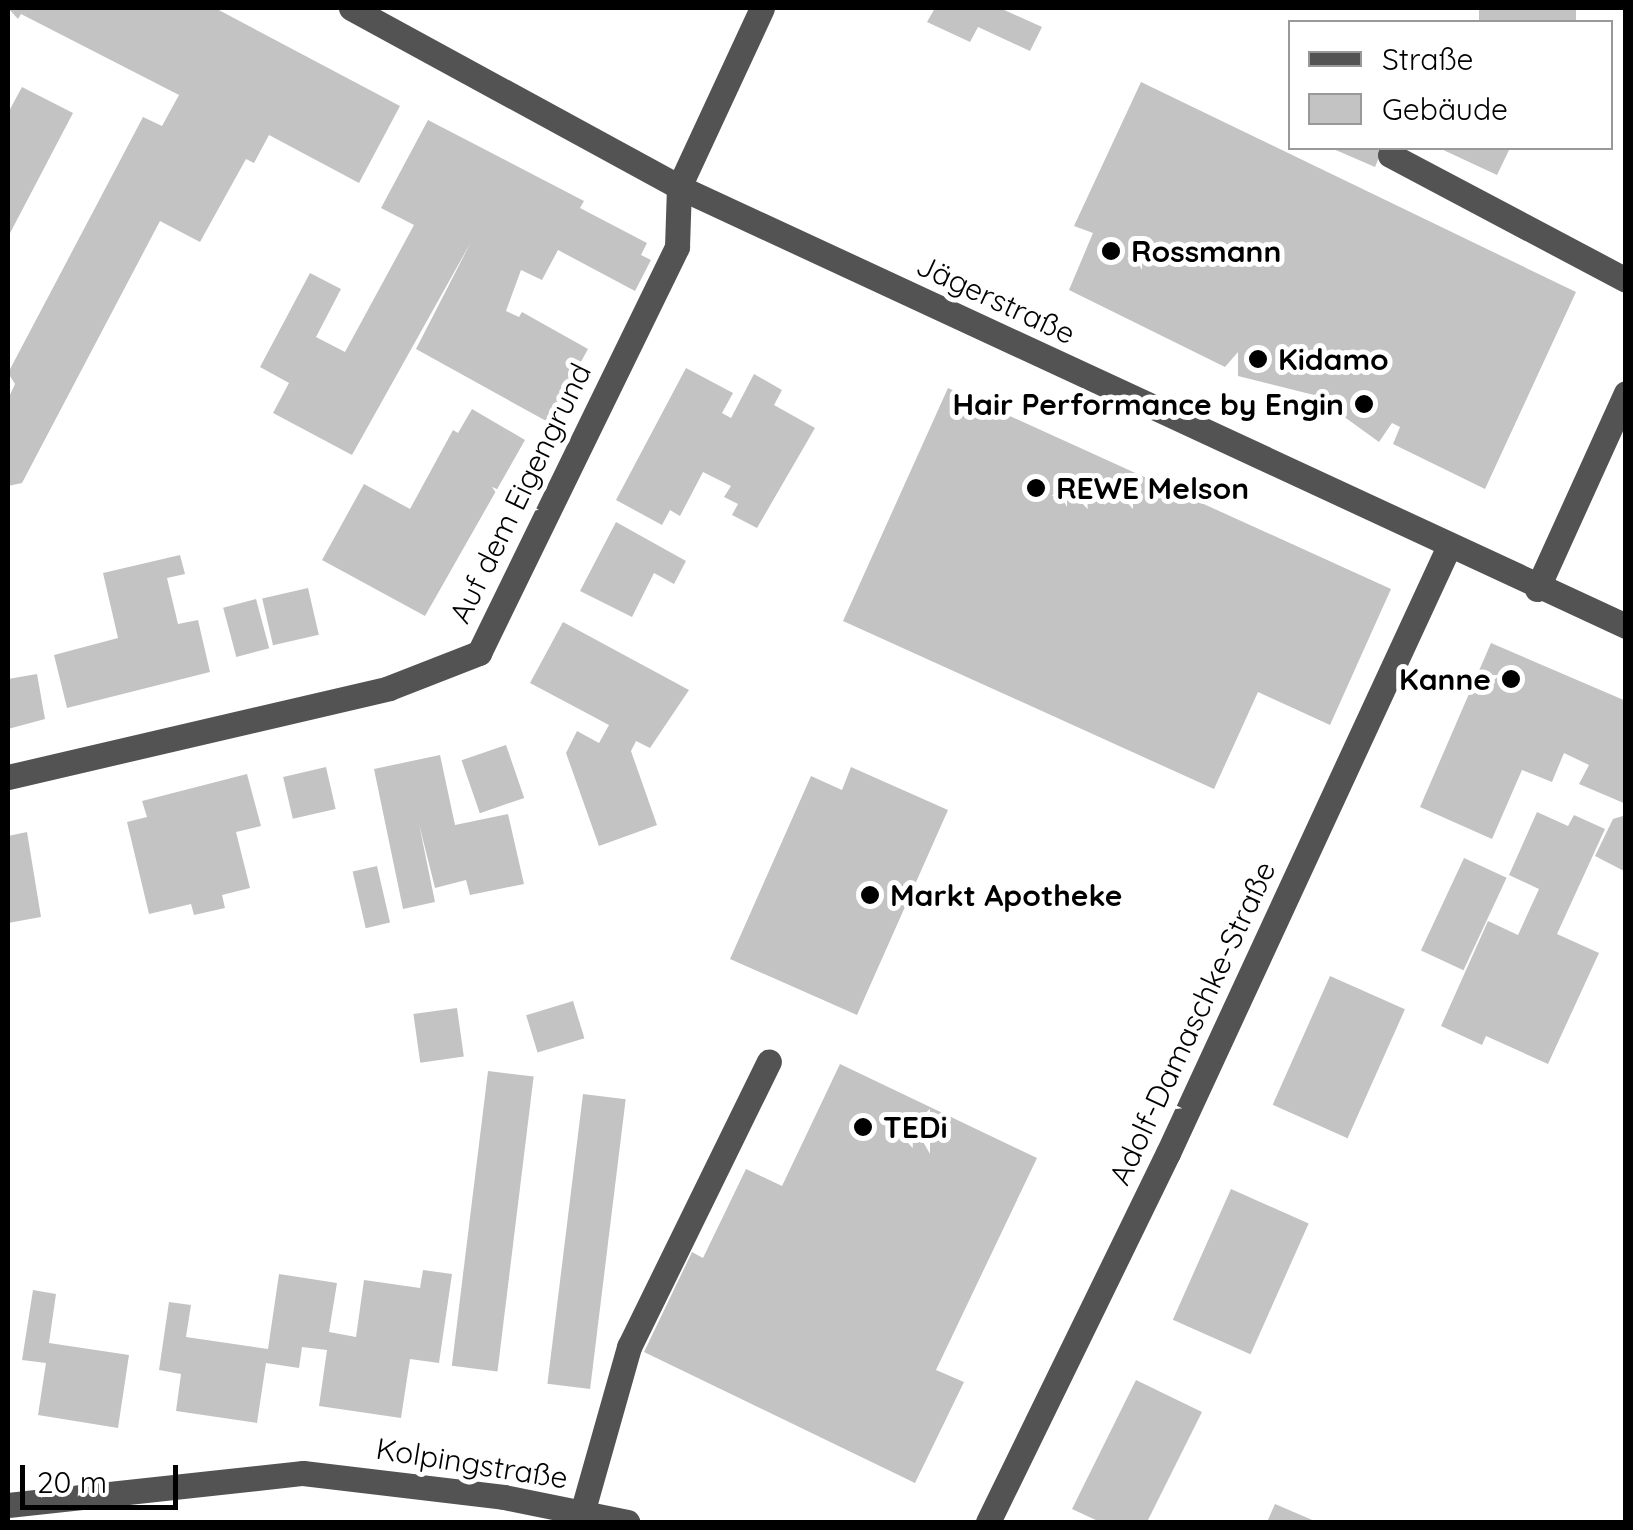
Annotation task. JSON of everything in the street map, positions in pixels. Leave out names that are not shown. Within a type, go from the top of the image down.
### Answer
[{"type":"street","name":"Jägerstraße","points":[[351,8],[679,188],[1538,590],[1626,626]]},
{"type":"street","points":[[679,188],[762,8]]},
{"type":"street","points":[[1390,155],[1626,280]]},
{"type":"street","name":"Auf dem Eigengrund","points":[[8,777],[390,688],[479,652],[677,247],[679,188]]},
{"type":"street","points":[[1538,590],[1626,393]]},
{"type":"street","name":"Adolf-Damaschke-Straße","points":[[988,1522],[1168,1153],[1448,548]]},
{"type":"street","points":[[582,1513],[629,1346],[770,1061]]},
{"type":"street","name":"Kolpingstraße","points":[[8,1506],[303,1473],[504,1496],[627,1522]]},
{"type":"building","points":[[8,8],[215,8],[400,106],[359,183],[269,135],[254,163],[246,159],[200,242],[160,221],[22,483],[8,486],[8,399],[15,384],[8,373],[143,117],[162,126],[179,95],[21,14],[18,19]]},
{"type":"building","points":[[935,8],[1000,8],[1042,27],[1030,51],[978,27],[970,42],[927,22]]},
{"type":"building","points":[[1479,8],[1576,8],[1576,20],[1479,20]]},
{"type":"building","points":[[1141,82],[1576,292],[1485,489],[1393,444],[1400,427],[1392,423],[1379,442],[1314,395],[1238,376],[1238,352],[1225,367],[1069,290],[1093,233],[1074,226]]},
{"type":"building","points":[[22,87],[73,113],[8,237],[8,113]]},
{"type":"building","points":[[428,120],[584,201],[580,208],[647,243],[641,255],[651,260],[635,291],[558,250],[542,280],[521,270],[506,311],[519,317],[522,312],[588,349],[548,422],[416,349],[471,242],[352,455],[273,413],[289,383],[260,367],[310,273],[341,289],[316,337],[345,352],[414,225],[381,208]]},
{"type":"building","points":[[1336,150],[1382,150],[1375,167]]},
{"type":"building","points":[[1443,150],[1509,150],[1497,175]]},
{"type":"building","points":[[686,368],[733,393],[722,413],[731,418],[754,374],[782,390],[774,405],[815,428],[757,528],[732,515],[738,504],[724,497],[731,486],[703,472],[680,516],[670,510],[662,525],[616,500]]},
{"type":"building","name":"REWE Melson","points":[[948,388],[1391,589],[1330,725],[1258,692],[1214,789],[843,621]]},
{"type":"building","points":[[472,409],[525,440],[425,616],[322,560],[364,484],[410,509],[453,430],[458,433]]},
{"type":"building","points":[[616,522],[686,561],[674,584],[654,573],[632,617],[580,591]]},
{"type":"building","points":[[180,555],[185,574],[167,578],[178,624],[198,620],[210,672],[67,708],[54,655],[118,638],[103,573]]},
{"type":"building","points":[[308,588],[319,635],[273,645],[262,599]]},
{"type":"building","points":[[256,599],[269,648],[236,657],[223,608]]},
{"type":"building","points":[[563,622],[689,690],[650,748],[636,741],[631,751],[657,825],[599,846],[566,753],[577,731],[599,743],[609,725],[530,683]]},
{"type":"building","points":[[1491,643],[1626,701],[1626,804],[1579,784],[1589,765],[1564,753],[1552,782],[1522,770],[1492,839],[1420,807]]},
{"type":"building","points":[[37,674],[45,719],[8,729],[8,679]]},
{"type":"building","points":[[506,745],[524,798],[480,813],[462,760]]},
{"type":"building","points":[[440,755],[455,825],[508,814],[524,884],[470,895],[466,880],[435,888],[419,824],[435,902],[403,909],[374,769]]},
{"type":"building","points":[[326,767],[336,809],[293,819],[283,777]]},
{"type":"building","points":[[851,767],[948,810],[857,1015],[730,959],[811,776],[842,790]]},
{"type":"building","points":[[247,774],[261,826],[236,832],[250,888],[222,895],[225,908],[194,915],[191,904],[149,914],[127,822],[147,817],[142,801]]},
{"type":"building","points":[[1537,812],[1568,826],[1574,815],[1605,829],[1557,934],[1599,953],[1548,1064],[1486,1036],[1482,1045],[1441,1026],[1488,921],[1518,935],[1539,889],[1509,875]]},
{"type":"building","points":[[1626,815],[1626,872],[1595,856],[1613,819]]},
{"type":"building","points":[[27,832],[41,917],[8,923],[8,836]]},
{"type":"building","points":[[1464,858],[1507,878],[1463,970],[1421,950]]},
{"type":"building","points":[[377,866],[390,923],[366,928],[353,872]]},
{"type":"building","points":[[1330,976],[1405,1009],[1348,1138],[1273,1105]]},
{"type":"building","points":[[573,1001],[584,1038],[538,1053],[526,1015]]},
{"type":"building","points":[[457,1008],[464,1057],[420,1063],[413,1014]]},
{"type":"building","points":[[840,1064],[1037,1158],[936,1370],[964,1382],[915,1483],[644,1352],[692,1252],[703,1258],[746,1169],[782,1186]]},
{"type":"building","points":[[488,1071],[534,1077],[497,1371],[452,1366]]},
{"type":"building","points":[[583,1094],[626,1099],[590,1389],[547,1384]]},
{"type":"building","points":[[1231,1189],[1309,1224],[1250,1354],[1173,1320]]},
{"type":"building","points":[[423,1270],[452,1274],[439,1363],[410,1359],[401,1418],[319,1406],[327,1350],[302,1347],[299,1368],[266,1363],[257,1423],[176,1411],[181,1374],[159,1370],[169,1302],[191,1305],[186,1337],[268,1349],[279,1274],[337,1283],[329,1332],[356,1337],[364,1280],[420,1288]]},
{"type":"building","points":[[33,1290],[56,1294],[49,1343],[129,1355],[118,1428],[38,1415],[46,1363],[22,1360]]},
{"type":"building","points":[[1136,1380],[1202,1412],[1147,1522],[1100,1522],[1072,1509]]},
{"type":"building","points":[[1275,1504],[1317,1522],[1267,1522]]},
{"type":"place","name":"Rossmann","points":[[1111,251]]},
{"type":"place","name":"Kidamo","points":[[1258,359]]},
{"type":"place","name":"Hair Performance by Engin","points":[[1364,404]]},
{"type":"place","name":"REWE Melson","points":[[1036,488]]},
{"type":"place","name":"Kanne","points":[[1511,679]]},
{"type":"place","name":"Markt Apotheke","points":[[870,895]]},
{"type":"place","name":"TEDi","points":[[863,1127]]}]
